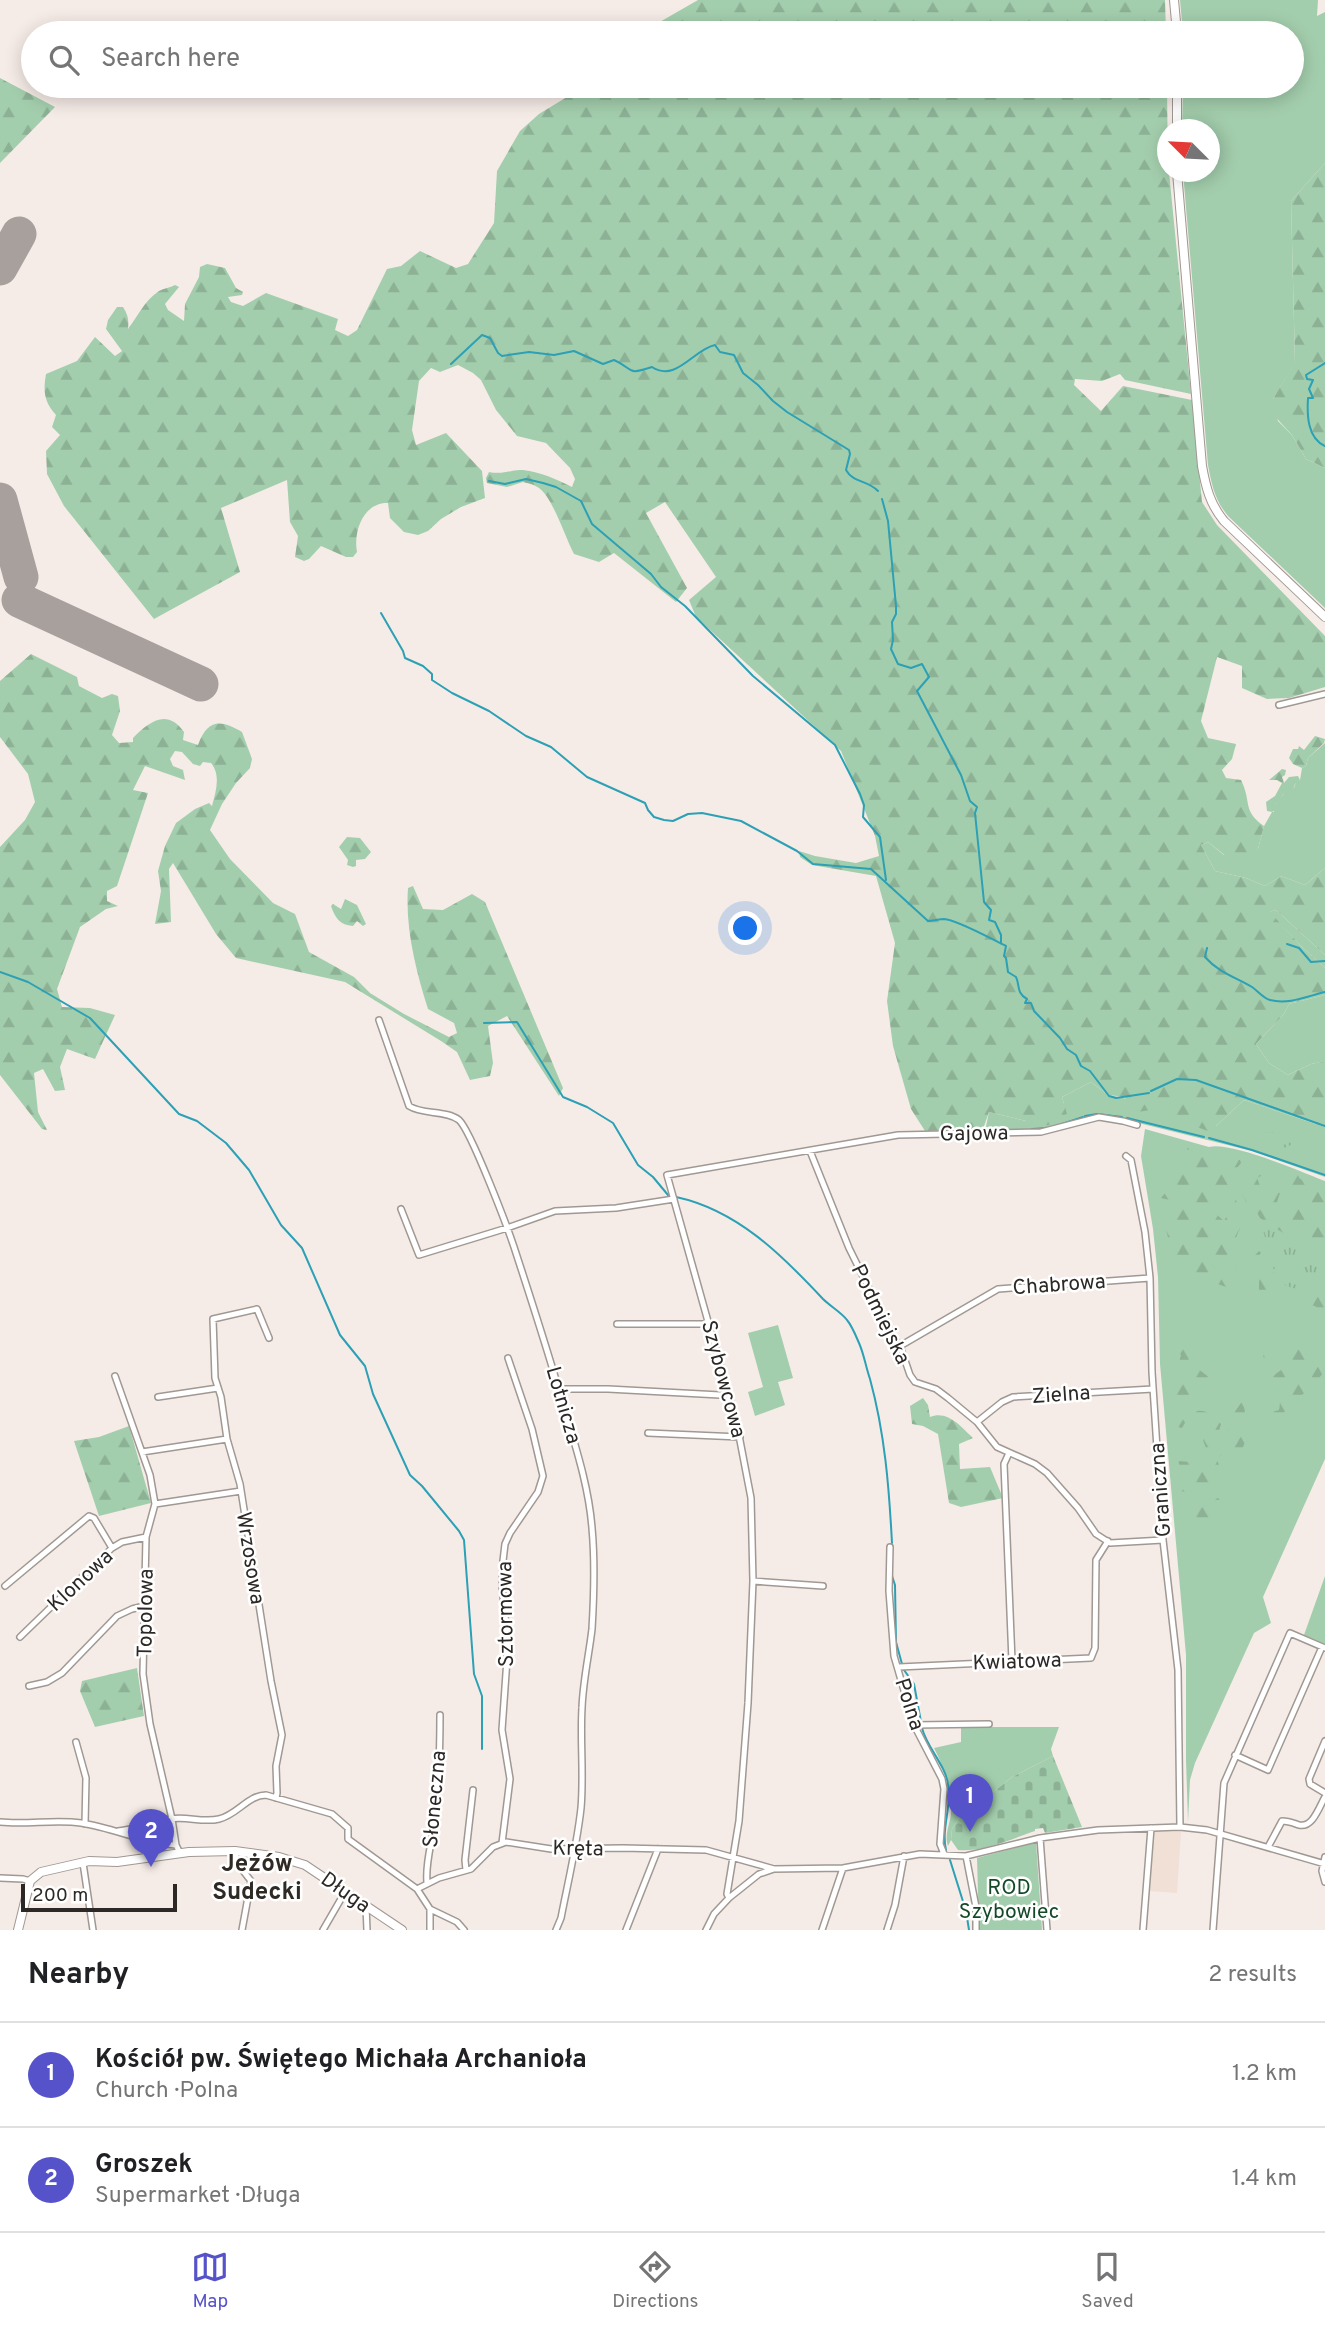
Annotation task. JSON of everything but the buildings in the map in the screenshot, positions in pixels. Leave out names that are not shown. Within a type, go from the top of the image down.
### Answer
[{"type":"main road","points":[[1174,0],[1176,21]]},
{"type":"main road","points":[[1177,98],[1177,119]]},
{"type":"main road","points":[[1178,182],[1202,466],[1208,494],[1214,509],[1224,521],[1325,617]]},
{"type":"main road","name":"Długa","points":[[30,1881],[41,1872],[83,1863],[127,1861],[178,1849],[265,1854],[296,1861],[313,1870],[402,1930]]},
{"type":"main road","points":[[18,1930],[30,1881]]},
{"type":"street","points":[[1279,705],[1325,694]]},
{"type":"street","name":"Lotnicza","points":[[379,1020],[409,1107],[461,1121],[507,1228],[581,1465],[592,1529],[592,1630],[584,1671],[581,1709],[581,1809],[561,1918],[556,1930]]},
{"type":"street","name":"Gajowa","points":[[810,1151],[905,1134],[1041,1132],[1099,1117],[1137,1125]]},
{"type":"street","name":"Szybowcowa","points":[[733,1856],[739,1821],[753,1581],[751,1498],[729,1394],[667,1175],[810,1151]]},
{"type":"street","name":"Podmiejska","points":[[810,1151],[849,1248],[900,1346],[915,1382],[948,1398],[977,1422],[997,1447],[1047,1472],[1096,1534],[1108,1541]]},
{"type":"street","name":"Graniczna","points":[[1126,1156],[1131,1160],[1141,1209],[1150,1278],[1153,1389],[1163,1540],[1178,1670],[1180,1827]]},
{"type":"street","points":[[401,1209],[419,1255],[555,1211],[616,1208],[674,1199]]},
{"type":"street","name":"Chabrowa","points":[[900,1346],[998,1289],[1150,1278]]},
{"type":"street","name":"Wrzosowa","points":[[269,1338],[257,1308],[213,1319],[214,1368],[227,1439],[241,1491],[282,1735],[276,1766],[276,1798]]},
{"type":"street","points":[[617,1324],[709,1324]]},
{"type":"street","name":"Sztormowa","points":[[502,1843],[510,1779],[502,1730],[508,1645],[502,1586],[504,1553],[510,1532],[538,1492],[543,1476],[532,1429],[508,1359]]},
{"type":"street","name":"Topolowa","points":[[115,1376],[142,1452],[155,1504],[146,1537],[143,1674],[152,1734],[178,1849]]},
{"type":"street","points":[[158,1397],[218,1388]]},
{"type":"street","points":[[559,1389],[729,1394]]},
{"type":"street","name":"Zielna","points":[[977,1422],[1002,1402],[1013,1397],[1153,1389]]},
{"type":"street","points":[[648,1433],[740,1437]]},
{"type":"street","points":[[142,1452],[227,1439]]},
{"type":"street","points":[[1009,1453],[1004,1464],[1012,1661]]},
{"type":"street","points":[[155,1504],[241,1491]]},
{"type":"street","points":[[5,1586],[89,1516],[94,1518],[113,1548]]},
{"type":"street","name":"Klonowa","points":[[20,1637],[113,1548],[122,1542],[146,1537]]},
{"type":"street","points":[[1108,1541],[1163,1540]]},
{"type":"street","name":"Kwiatowa","points":[[899,1668],[1091,1658],[1096,1648],[1096,1560],[1108,1541]]},
{"type":"street","name":"Polna","points":[[890,1548],[889,1591],[894,1656],[914,1725],[942,1779],[944,1789],[940,1844],[944,1854]]},
{"type":"street","points":[[753,1581],[823,1586]]},
{"type":"street","points":[[29,1686],[47,1682],[61,1673],[117,1616],[144,1606]]},
{"type":"street","points":[[1213,1930],[1224,1783],[1235,1755],[1290,1633],[1323,1647],[1268,1770],[1235,1755]]},
{"type":"street","name":"Słoneczna","points":[[427,1882],[426,1868],[433,1840],[440,1776],[440,1715]]},
{"type":"street","points":[[914,1725],[989,1724]]},
{"type":"street","points":[[1268,1847],[1282,1821],[1303,1826],[1310,1823],[1325,1795],[1310,1784],[1309,1779],[1325,1741]]},
{"type":"street","points":[[76,1742],[86,1778],[85,1824]]},
{"type":"street","points":[[466,1870],[473,1790]]},
{"type":"street","points":[[118,1831],[142,1828],[172,1819],[221,1819],[257,1795],[332,1814],[348,1828],[348,1839],[417,1889],[430,1909],[457,1922],[464,1930]]},
{"type":"street","points":[[0,1822],[85,1824],[178,1849]]},
{"type":"street","points":[[706,1930],[714,1914],[729,1898],[759,1874],[774,1869],[843,1868],[904,1856],[966,1856],[1040,1838],[1098,1830],[1180,1827],[1220,1834],[1324,1861],[1325,1882]]},
{"type":"street","points":[[1143,1930],[1151,1828]]},
{"type":"street","points":[[1040,1838],[1047,1930]]},
{"type":"street","points":[[417,1889],[427,1882],[471,1869],[493,1847],[502,1843]]},
{"type":"street","name":"Kręta","points":[[502,1843],[551,1849],[706,1850],[774,1869]]},
{"type":"street","points":[[626,1930],[658,1849]]},
{"type":"street","points":[[235,1852],[237,1863],[251,1881],[243,1930]]},
{"type":"street","points":[[729,1898],[727,1894],[733,1856]]},
{"type":"street","points":[[887,1930],[895,1905],[904,1856]]},
{"type":"street","points":[[966,1856],[976,1907],[976,1930]]},
{"type":"street","points":[[83,1863],[93,1930]]},
{"type":"street","points":[[822,1930],[843,1868]]},
{"type":"street","name":"Długa","points":[[0,1878],[30,1881]]},
{"type":"street","points":[[323,1930],[345,1892]]},
{"type":"street","points":[[366,1906],[368,1930]]},
{"type":"street","points":[[430,1909],[430,1926]]},
{"type":"shaded area","points":[[1154,1831],[1181,1832],[1177,1893],[1148,1891]]},
{"type":"green space","points":[[698,0],[1165,0],[1166,21],[661,21]]},
{"type":"green space","points":[[1180,0],[1318,0],[1317,16],[1325,12],[1325,163],[1291,201],[1295,363],[1273,399],[1278,421],[1292,435],[1306,459],[1325,468],[1325,608],[1229,517],[1215,493],[1208,465],[1184,182],[1220,182],[1220,119],[1182,119],[1183,98],[1304,98],[1304,21],[1182,21]]},
{"type":"green space","points":[[0,78],[21,89],[21,98],[38,98],[55,107],[0,163]]},
{"type":"green space","points":[[565,98],[1167,98],[1167,119],[1157,119],[1157,182],[1170,182],[1191,394],[1125,380],[1120,374],[1102,381],[1075,379],[1074,385],[1101,411],[1123,386],[1192,400],[1202,502],[1217,525],[1325,636],[1325,687],[1289,698],[1267,699],[1242,688],[1242,666],[1217,657],[1201,721],[1208,738],[1236,744],[1232,759],[1222,770],[1226,778],[1241,780],[1250,811],[1264,826],[1258,849],[1236,864],[1208,842],[1201,845],[1215,871],[1246,878],[1265,886],[1281,876],[1305,885],[1325,868],[1325,955],[1276,910],[1270,912],[1325,968],[1325,995],[1289,1004],[1284,1014],[1256,1044],[1269,1063],[1288,1075],[1311,1064],[1325,1061],[1325,1127],[1244,1100],[1208,1131],[1164,1115],[1154,1104],[1150,1110],[1132,1113],[1125,1097],[1108,1095],[1091,1082],[1062,1097],[1067,1114],[1052,1120],[1049,1125],[1029,1127],[1026,1121],[989,1112],[983,1129],[925,1131],[911,1109],[893,1046],[887,1001],[895,943],[876,876],[812,865],[800,857],[799,851],[856,863],[879,856],[875,836],[841,751],[696,617],[689,600],[716,577],[665,502],[646,513],[687,588],[676,602],[614,553],[599,562],[574,554],[554,509],[537,487],[523,482],[507,487],[487,483],[489,472],[519,470],[542,474],[572,487],[575,479],[570,468],[546,443],[517,436],[496,410],[481,380],[458,365],[440,372],[431,368],[419,381],[412,430],[416,445],[446,433],[482,471],[485,498],[461,507],[428,531],[418,535],[404,532],[390,518],[388,503],[380,504],[372,507],[362,519],[357,535],[357,552],[353,557],[346,557],[321,546],[304,561],[295,557],[298,536],[290,522],[287,480],[221,508],[240,572],[154,619],[64,506],[47,474],[46,451],[60,435],[52,427],[56,415],[45,396],[46,374],[77,361],[95,337],[115,356],[122,351],[106,329],[108,320],[117,307],[123,307],[128,329],[145,304],[161,290],[175,285],[179,287],[165,304],[168,310],[184,321],[185,304],[199,277],[200,267],[207,264],[225,268],[236,288],[243,292],[242,295],[228,297],[231,302],[243,306],[266,293],[338,319],[335,330],[348,336],[357,330],[387,269],[401,266],[420,251],[456,268],[468,264],[494,223],[497,171],[520,131],[539,114]]},
{"type":"green space","points":[[1325,163],[1325,468],[1306,459],[1292,435],[1270,411],[1273,399],[1295,362],[1291,201]]},
{"type":"green space","points":[[31,654],[77,677],[79,686],[102,698],[112,694],[118,696],[120,711],[112,735],[119,743],[133,742],[133,738],[145,727],[165,719],[178,725],[184,732],[183,740],[198,745],[206,730],[216,724],[228,725],[242,732],[252,759],[250,768],[222,804],[210,830],[230,859],[273,903],[295,914],[309,952],[354,977],[370,993],[404,1014],[449,1037],[457,1033],[454,1023],[428,1009],[419,980],[410,934],[408,888],[413,886],[423,909],[443,910],[472,894],[485,902],[563,1088],[559,1096],[507,1016],[488,1026],[493,1063],[490,1076],[470,1080],[457,1052],[345,982],[236,958],[216,934],[173,863],[169,869],[171,922],[155,924],[161,891],[158,871],[165,846],[176,823],[195,809],[209,803],[212,806],[217,783],[211,763],[203,762],[200,766],[193,764],[182,752],[175,751],[170,759],[173,766],[183,770],[185,780],[145,766],[133,790],[148,793],[117,886],[107,891],[107,901],[118,906],[106,909],[80,927],[57,989],[62,1007],[90,1008],[115,1015],[95,1059],[67,1049],[60,1067],[65,1090],[55,1091],[43,1069],[34,1073],[38,1112],[47,1130],[42,1129],[0,1075],[0,847],[25,820],[35,802],[28,774],[0,737],[0,681]]},
{"type":"green space","points":[[1315,736],[1325,739],[1324,743],[1308,758],[1306,766],[1302,768],[1293,764],[1289,758],[1293,749],[1298,749],[1299,746],[1304,750]]},
{"type":"green space","points":[[1325,743],[1325,868],[1305,885],[1281,876],[1265,886],[1246,878],[1215,871],[1201,845],[1208,842],[1224,855],[1258,849],[1264,826],[1274,812],[1275,804],[1285,792],[1294,788],[1308,758]]},
{"type":"green space","points":[[1282,769],[1286,770],[1282,777],[1284,783],[1289,777],[1298,776],[1300,780],[1293,791],[1283,794],[1275,804],[1276,810],[1267,811],[1266,802],[1275,796],[1282,783],[1269,780]]},
{"type":"green space","points":[[347,837],[360,838],[371,852],[365,859],[356,860],[356,866],[353,867],[347,865],[348,860],[339,847]]},
{"type":"green space","points":[[345,899],[357,905],[366,924],[363,926],[357,921],[353,926],[339,920],[331,906],[333,904],[341,909]]},
{"type":"green space","points":[[1276,910],[1325,955],[1325,968],[1269,912]]},
{"type":"green space","points":[[1325,995],[1325,1061],[1311,1064],[1288,1075],[1269,1063],[1256,1044],[1284,1014],[1289,1004]]},
{"type":"green space","points":[[1091,1082],[1108,1095],[1154,1104],[1216,1126],[1244,1100],[1325,1127],[1325,1177],[1252,1151],[1110,1116],[1047,1128],[985,1131],[989,1112],[1026,1121],[1052,1120],[1064,1104],[1062,1097]]},
{"type":"green space","points":[[1145,1129],[1209,1147],[1219,1146],[1249,1153],[1325,1181],[1325,1459],[1263,1597],[1271,1623],[1254,1633],[1195,1763],[1190,1780],[1188,1822],[1186,1655],[1160,1364],[1158,1277],[1141,1156]]},
{"type":"green space","points":[[1275,1132],[1295,1143],[1282,1149],[1246,1137],[1256,1133]]},
{"type":"green space","points":[[1190,1143],[1217,1156],[1222,1153],[1240,1160],[1241,1163],[1237,1168],[1239,1179],[1231,1183],[1235,1188],[1237,1208],[1212,1205],[1216,1214],[1224,1221],[1229,1212],[1238,1209],[1240,1228],[1235,1240],[1234,1261],[1238,1266],[1233,1274],[1233,1286],[1229,1288],[1198,1277],[1195,1272],[1189,1270],[1189,1264],[1185,1263],[1176,1263],[1174,1269],[1186,1273],[1175,1275],[1165,1250],[1171,1249],[1163,1218],[1174,1209],[1170,1200],[1161,1198],[1166,1192],[1158,1176],[1162,1170],[1170,1172],[1176,1178],[1179,1176],[1177,1170],[1189,1164],[1187,1150]]},
{"type":"green space","points":[[1259,1163],[1263,1175],[1257,1178],[1260,1186],[1280,1193],[1276,1205],[1291,1201],[1297,1195],[1283,1175],[1285,1172],[1291,1176],[1297,1174],[1300,1179],[1310,1181],[1315,1186],[1319,1185],[1325,1191],[1325,1255],[1308,1249],[1260,1218],[1256,1211],[1251,1212],[1242,1193],[1252,1165]]},
{"type":"green space","points":[[1260,1219],[1325,1261],[1325,1297],[1286,1286],[1275,1274]]},
{"type":"green space","points":[[1259,1251],[1259,1259],[1267,1254],[1267,1264],[1273,1272],[1325,1287],[1325,1316],[1311,1305],[1307,1298],[1315,1301],[1317,1296],[1293,1287],[1277,1290],[1274,1296],[1255,1305],[1253,1299],[1259,1300],[1263,1295],[1259,1290],[1259,1269],[1250,1275],[1252,1258]]},
{"type":"green space","points":[[778,1325],[793,1378],[778,1382],[785,1405],[755,1416],[748,1392],[763,1387],[748,1333]]},
{"type":"green space","points":[[1184,1339],[1199,1352],[1208,1354],[1213,1349],[1217,1354],[1210,1359],[1217,1367],[1211,1368],[1196,1363],[1199,1355],[1193,1354],[1189,1362],[1210,1378],[1217,1377],[1217,1383],[1209,1387],[1216,1395],[1207,1396],[1198,1391],[1200,1400],[1188,1409],[1189,1413],[1207,1412],[1221,1424],[1219,1431],[1225,1432],[1233,1422],[1233,1411],[1222,1408],[1224,1402],[1233,1405],[1232,1408],[1236,1410],[1243,1400],[1248,1431],[1255,1440],[1245,1442],[1242,1450],[1248,1454],[1240,1462],[1233,1464],[1228,1453],[1223,1453],[1217,1460],[1219,1465],[1228,1470],[1212,1486],[1192,1492],[1175,1490],[1177,1484],[1185,1485],[1196,1477],[1193,1471],[1183,1475],[1178,1461],[1191,1462],[1207,1451],[1203,1440],[1205,1437],[1214,1441],[1216,1437],[1202,1432],[1199,1438],[1190,1433],[1191,1421],[1186,1421],[1182,1428],[1178,1427],[1180,1420],[1172,1409],[1168,1358],[1178,1366],[1181,1355],[1177,1351],[1179,1342]]},
{"type":"green space","points":[[1306,1343],[1319,1353],[1323,1353],[1325,1348],[1325,1371],[1283,1413],[1279,1423],[1272,1415],[1272,1412],[1279,1410],[1280,1402],[1279,1390],[1273,1376],[1282,1366],[1277,1361],[1263,1357],[1264,1354],[1286,1345],[1288,1351],[1294,1352],[1297,1344]]},
{"type":"green space","points":[[923,1398],[928,1405],[930,1417],[937,1415],[948,1418],[973,1438],[959,1444],[960,1469],[990,1467],[1003,1498],[961,1507],[949,1503],[938,1434],[912,1424],[910,1406]]},
{"type":"green space","points":[[129,1426],[151,1503],[99,1516],[74,1441],[99,1437]]},
{"type":"green space","points":[[1218,1498],[1223,1503],[1221,1510],[1213,1518],[1195,1518],[1188,1523],[1178,1524],[1180,1516],[1187,1516],[1184,1512],[1186,1508],[1192,1505],[1198,1511],[1204,1505],[1212,1506]]},
{"type":"green space","points":[[1325,1576],[1325,1644],[1304,1635]]},
{"type":"green space","points":[[137,1668],[144,1716],[95,1727],[80,1691],[82,1681]]},
{"type":"green space","points":[[961,1727],[1059,1727],[1051,1749],[1053,1756],[1012,1777],[981,1802],[962,1813],[952,1829],[948,1846],[951,1795],[945,1772],[934,1748],[961,1742]]},
{"type":"green space","points":[[1053,1756],[1082,1827],[1045,1833],[1043,1828],[1035,1829],[997,1844],[958,1850],[951,1840],[952,1829],[962,1813],[981,1802],[1012,1777]]},
{"type":"green space","name":"ROD Szybowiec","points":[[1036,1842],[1042,1930],[979,1930],[977,1858]]},
{"type":"waterway","points":[[451,364],[482,335],[490,338],[502,356],[529,352],[554,355],[574,351],[603,364],[614,360],[634,371],[652,367],[669,371],[715,345],[720,352],[734,355],[743,373],[787,412],[849,450],[846,470],[878,491]]},
{"type":"waterway","points":[[1325,363],[1306,375],[1307,379],[1313,380],[1309,389],[1313,398],[1308,398],[1309,425],[1311,432],[1325,446]]},
{"type":"waterway","points":[[489,481],[505,484],[526,479],[556,487],[581,501],[592,524],[685,606],[753,676],[835,745],[860,794],[864,805],[863,817],[880,837],[886,880]]},
{"type":"waterway","points":[[882,499],[888,521],[896,606],[892,622],[891,649],[898,664],[911,668],[922,664],[929,677],[917,691],[961,775],[970,801],[977,807],[975,813],[984,902],[991,910],[989,920],[995,922],[1001,935],[1001,943]]},
{"type":"waterway","points":[[381,613],[405,658],[423,666],[432,674],[432,680],[489,711],[526,736],[551,747],[587,777],[645,803],[654,817],[673,821],[688,814],[702,813],[741,821],[797,851],[813,864],[871,869],[928,921],[950,920],[1006,946],[1004,956],[1008,972],[1016,977],[1020,992],[1027,999],[1025,1003],[1031,1003],[1034,1011],[1067,1049],[1076,1055],[1081,1066],[1090,1071],[1109,1096],[1116,1098],[1149,1093]]},
{"type":"waterway","points":[[1287,944],[1299,948],[1311,962],[1325,961]]},
{"type":"waterway","points":[[1207,948],[1205,957],[1216,967],[1270,1000],[1291,1001],[1325,992]]},
{"type":"waterway","points":[[0,972],[28,982],[90,1018],[179,1114],[197,1121],[226,1143],[249,1170],[281,1225],[302,1248],[340,1335],[365,1366],[373,1394],[410,1475],[422,1486],[464,1540],[474,1674],[482,1696],[482,1749]]},
{"type":"waterway","points":[[484,1023],[517,1022],[563,1097],[587,1107],[613,1123],[638,1165],[653,1177],[668,1195]]},
{"type":"waterway","points":[[1151,1091],[1177,1079],[1196,1080],[1325,1126]]},
{"type":"waterway","points":[[1085,1116],[1097,1114],[1122,1117]]},
{"type":"waterway","points":[[1062,1124],[1083,1117]]},
{"type":"waterway","points":[[1127,1118],[1204,1137]]},
{"type":"waterway","points":[[1032,1129],[1048,1128]]},
{"type":"waterway","points":[[1021,1130],[1027,1130]]},
{"type":"waterway","points":[[1209,1138],[1325,1175]]},
{"type":"waterway","points":[[676,1197],[719,1212],[757,1236],[851,1325],[870,1379],[883,1440],[892,1543]]},
{"type":"waterway","points":[[892,1576],[895,1585],[896,1642],[902,1664]]},
{"type":"waterway","points":[[904,1670],[914,1684],[921,1722]]},
{"type":"waterway","points":[[922,1728],[948,1784],[946,1850]]},
{"type":"waterway","points":[[950,1860],[969,1930]]},
{"type":"runway","points":[[0,268],[19,234]]},
{"type":"runway","points":[[0,500],[21,577]]},
{"type":"runway","points":[[19,600],[201,684]]},
{"type":"place","name":"Kościół pw. Świętego Michała Archanioła","points":[[970,1832]]},
{"type":"place","name":"Groszek","points":[[151,1867]]},
{"type":"district","name":"Jeżów Sudecki","points":[[257,1877]]}]
